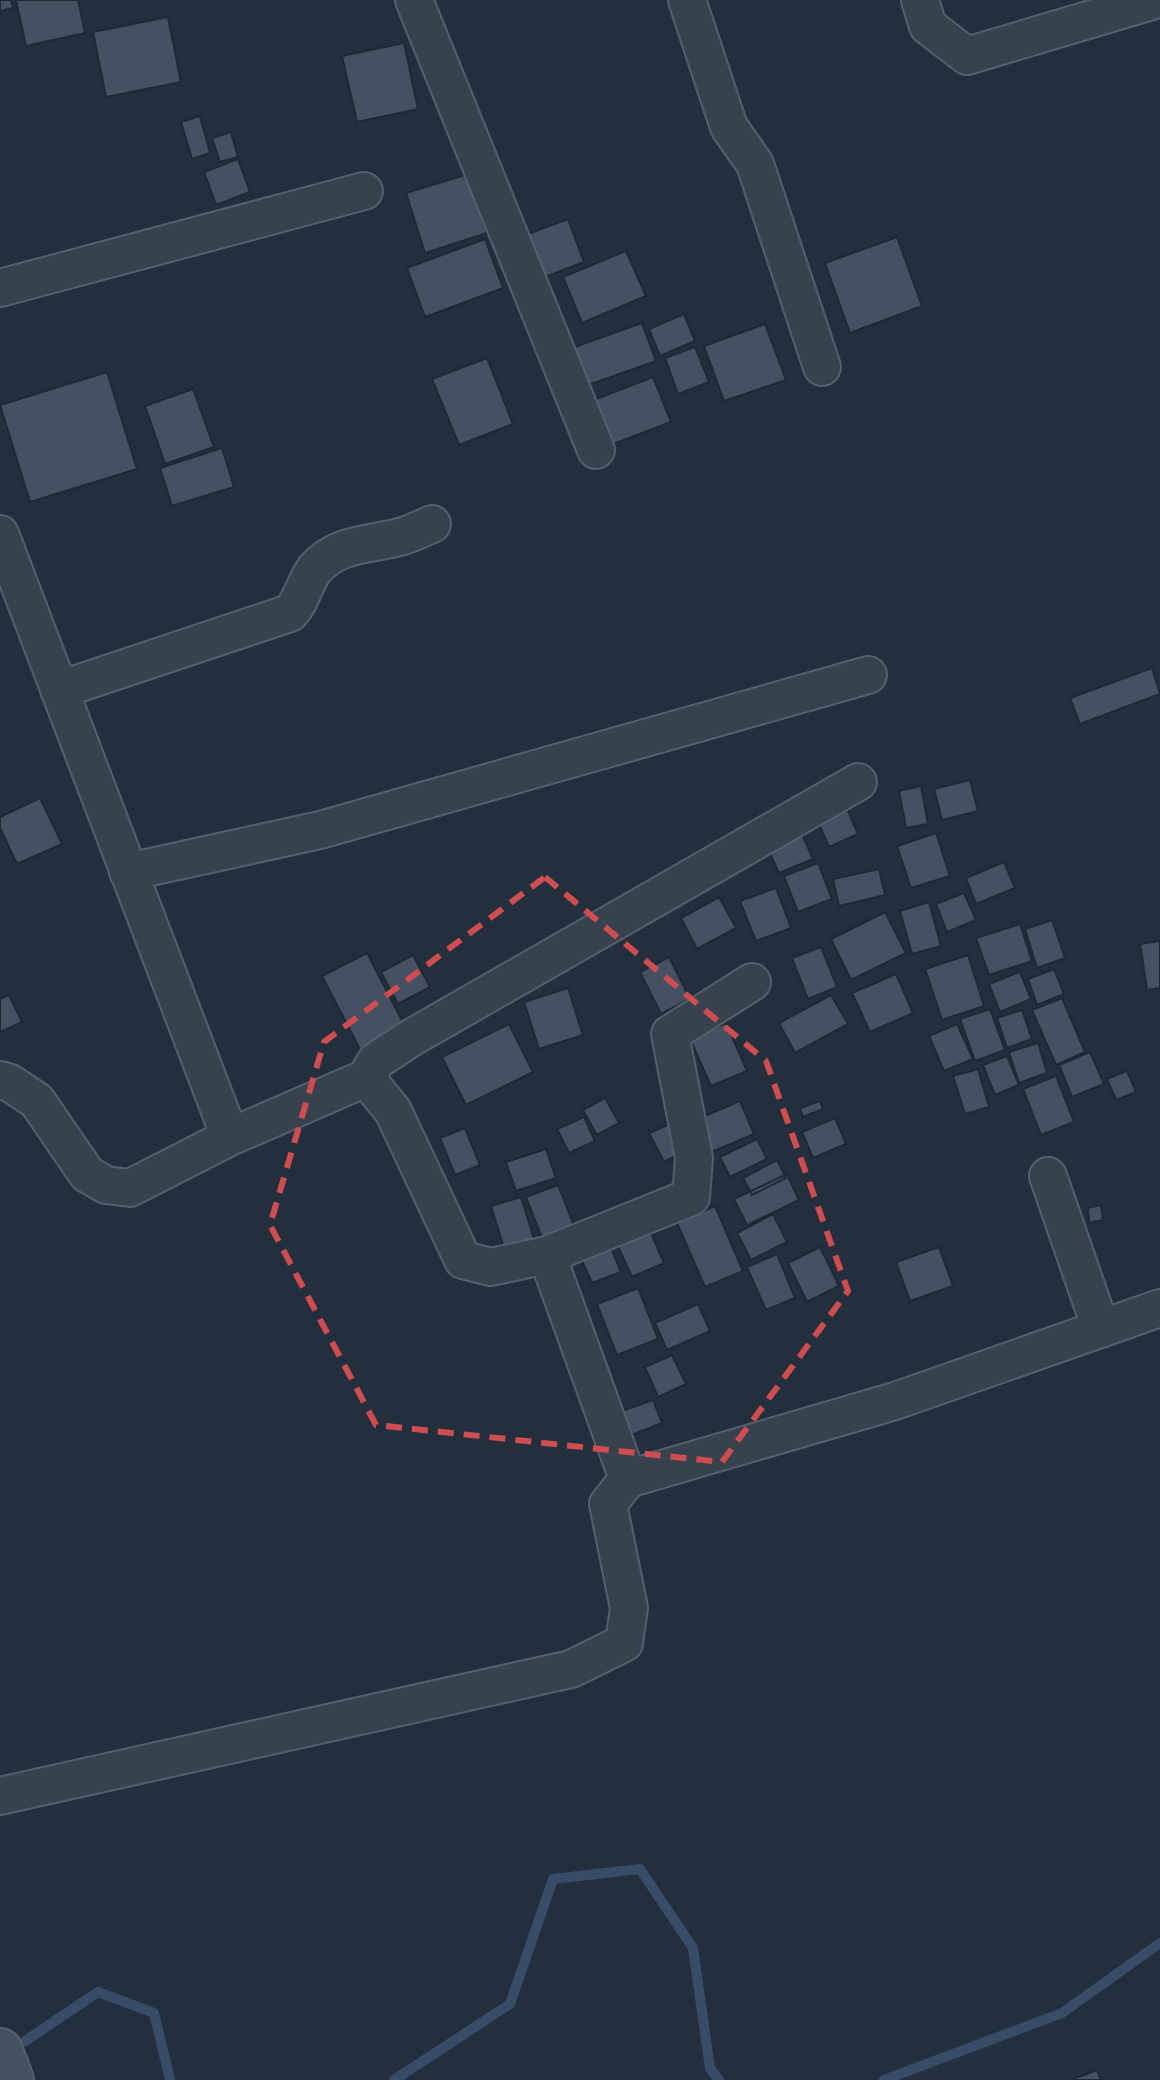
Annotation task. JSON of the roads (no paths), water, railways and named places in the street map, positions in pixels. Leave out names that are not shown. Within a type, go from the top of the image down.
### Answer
[{"type":"main road","points":[[0,2051],[11,2080]]},
{"type":"street","points":[[414,0],[596,450]]},
{"type":"street","points":[[687,0],[729,127],[755,164],[822,367]]},
{"type":"street","points":[[920,0],[928,26],[967,56],[1155,0]]},
{"type":"street","points":[[0,288],[364,191]]},
{"type":"street","points":[[59,690],[290,613],[315,569],[330,556],[343,549],[403,536],[432,524]]},
{"type":"street","points":[[0,534],[230,1137]]},
{"type":"street","points":[[128,872],[334,826],[868,675]]},
{"type":"street","points":[[0,1080],[37,1101],[87,1174],[106,1185],[130,1188],[230,1137],[366,1078],[376,1061],[411,1038],[858,782]]},
{"type":"street","points":[[366,1078],[393,1111],[463,1260],[491,1267],[547,1255],[691,1197],[694,1158],[670,1034],[752,982]]},
{"type":"street","points":[[1048,1176],[1101,1329]]},
{"type":"street","points":[[547,1255],[628,1479]]},
{"type":"street","points":[[0,1796],[571,1669],[624,1643],[629,1608],[608,1504],[628,1479],[895,1401],[1160,1308]]},
{"type":"waterway","points":[[394,2080],[510,2004],[553,1879],[640,1869],[693,1948],[710,2068],[719,2080]]},
{"type":"waterway","points":[[884,2080],[1062,2013],[1160,1943]]},
{"type":"waterway","points":[[25,2041],[98,1992],[154,2013],[170,2080]]}]
